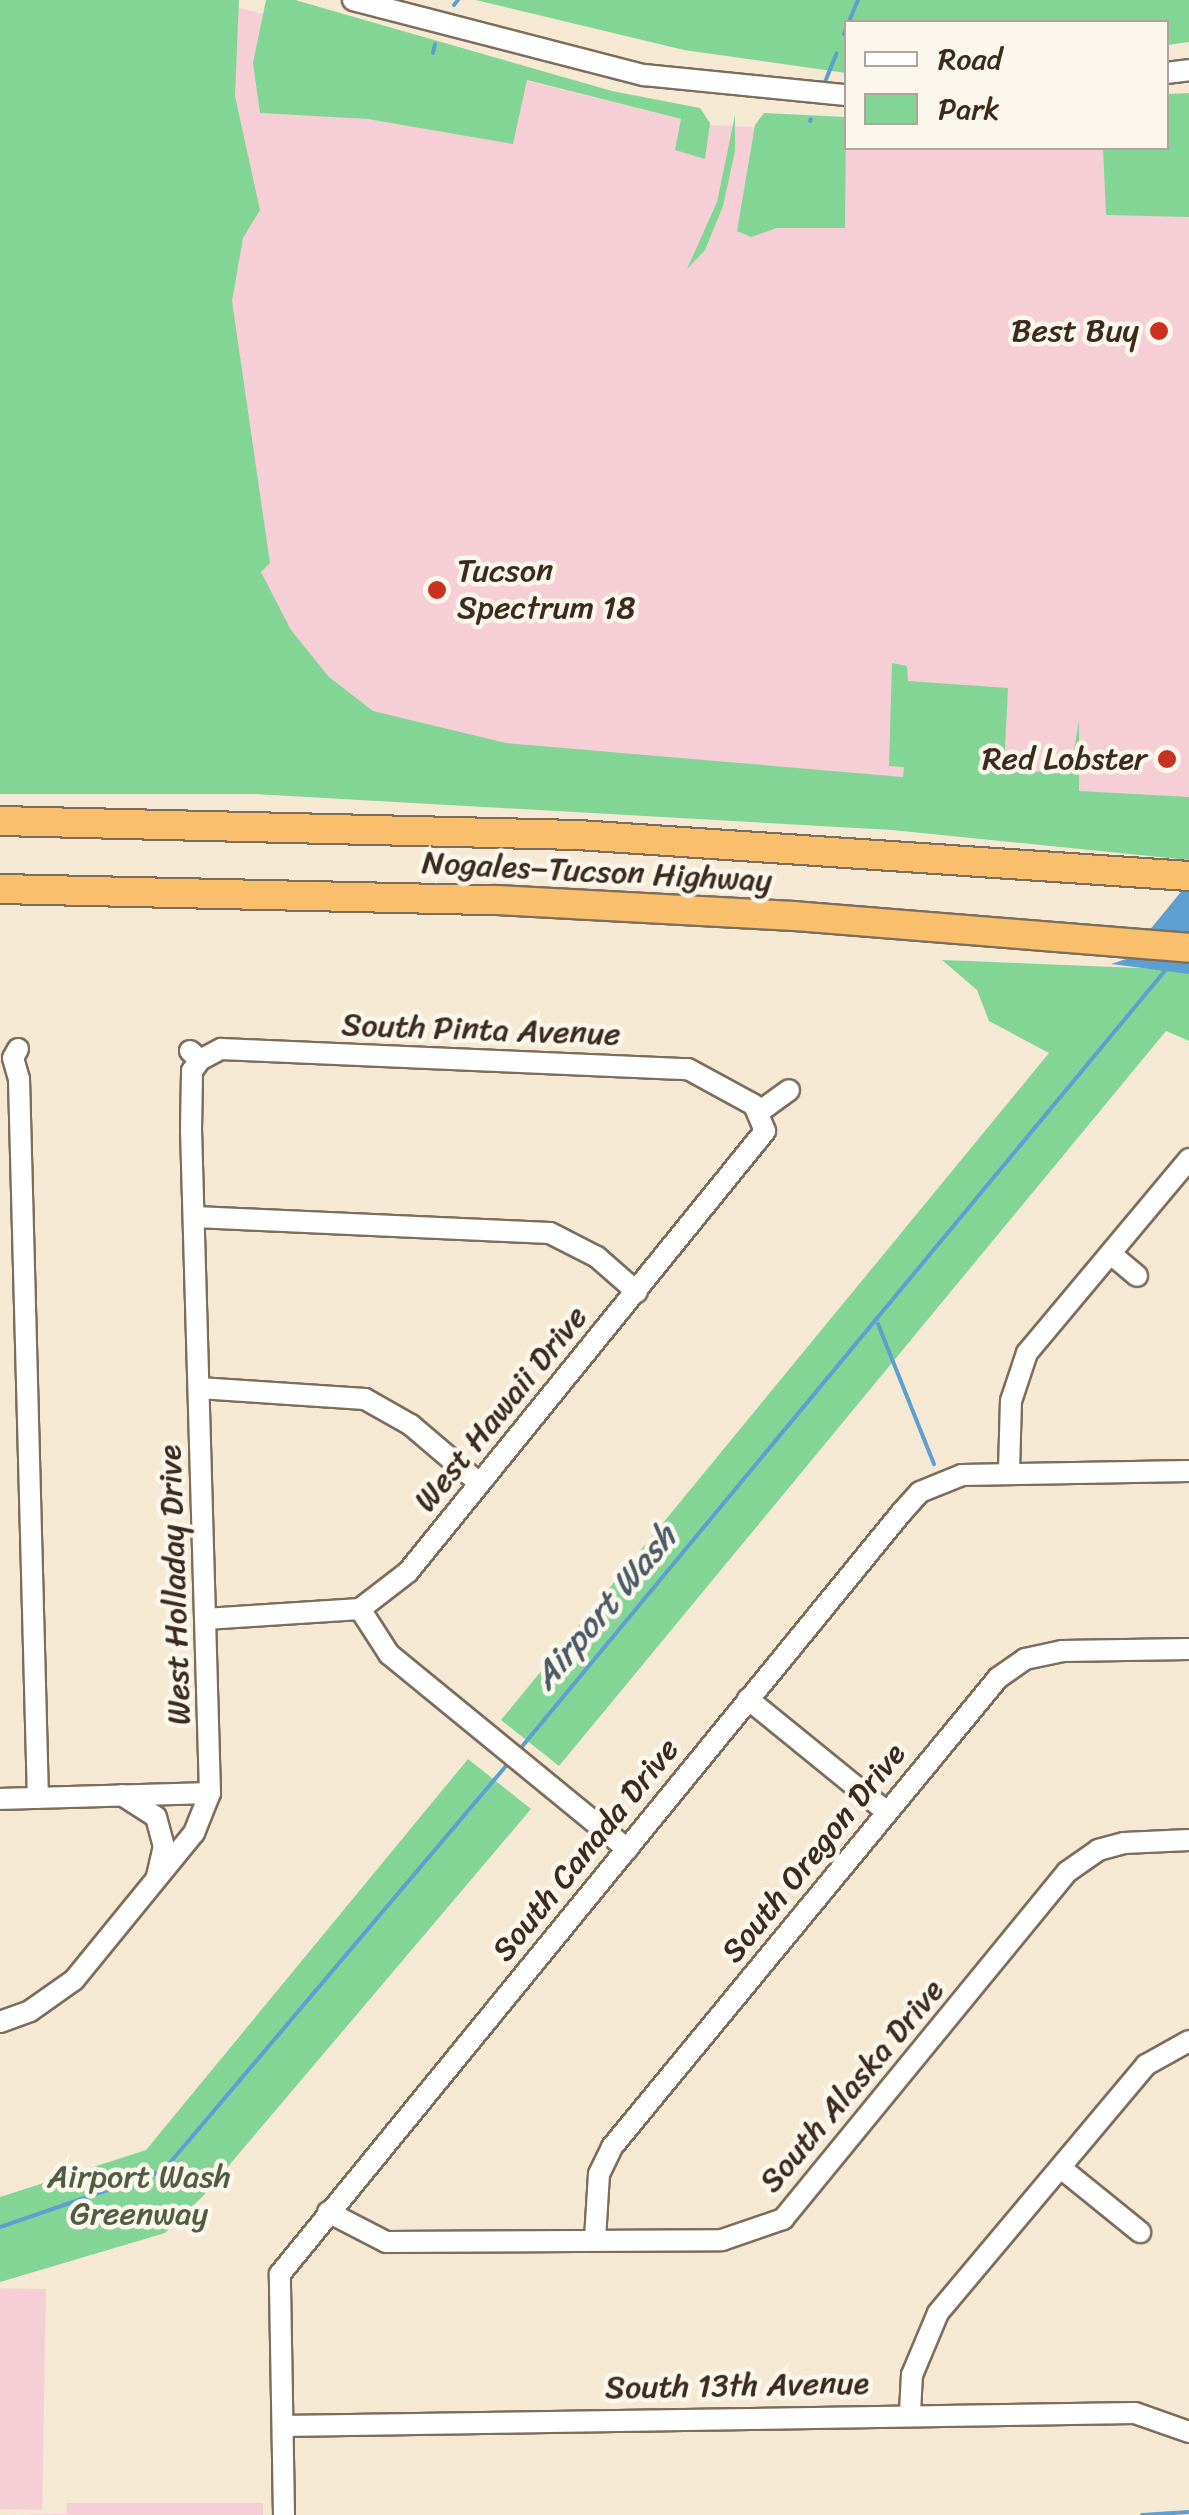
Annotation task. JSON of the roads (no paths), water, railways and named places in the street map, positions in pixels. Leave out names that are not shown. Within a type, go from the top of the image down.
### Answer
[{"type":"highway","name":"Nogales–Tucson Highway","points":[[0,821],[578,835],[1189,876]]},
{"type":"highway","name":"Nogales–Tucson Highway","points":[[0,889],[497,900],[1189,948]]},
{"type":"street","points":[[354,0],[663,78],[844,96]]},
{"type":"street","name":"South Pinta Avenue","points":[[195,1055],[221,1049],[688,1069],[739,1094],[760,1113]]},
{"type":"street","points":[[10,1053],[20,1078],[38,1798]]},
{"type":"street","name":"West Holladay Drive","points":[[0,2022],[30,2012],[74,1980],[194,1834],[210,1794],[191,1083],[195,1055]]},
{"type":"street","points":[[760,1113],[789,1090]]},
{"type":"street","name":"West Hawaii Drive","points":[[360,1609],[408,1572],[478,1482],[760,1145],[760,1113]]},
{"type":"street","points":[[1009,1471],[1014,1378],[1027,1352],[1189,1159]]},
{"type":"street","points":[[195,1217],[550,1233],[597,1257],[637,1292]]},
{"type":"street","points":[[1111,1254],[1136,1276]]},
{"type":"street","points":[[199,1388],[365,1399],[412,1425],[478,1482]]},
{"type":"street","name":"South Canada Drive","points":[[284,2515],[280,2274],[920,1492],[941,1480],[1009,1471],[1189,1471]]},
{"type":"street","points":[[205,1619],[360,1609],[389,1654],[534,1778],[627,1849]]},
{"type":"street","name":"South Oregon Drive","points":[[594,2239],[599,2174],[612,2146],[971,1706],[1025,1660],[1062,1650],[1189,1649]]},
{"type":"street","points":[[748,1698],[887,1812]]},
{"type":"street","points":[[120,1794],[156,1817],[164,1846],[156,1880]]},
{"type":"street","points":[[0,1799],[210,1794]]},
{"type":"street","name":"South Alaska Drive","points":[[328,2212],[386,2242],[722,2240],[783,2219],[1068,1872],[1098,1850],[1124,1843],[1189,1840]]},
{"type":"street","points":[[910,2412],[912,2375],[938,2313],[1146,2065],[1189,2041]]},
{"type":"street","points":[[1061,2168],[1140,2232]]},
{"type":"street","name":"South 13th Avenue","points":[[283,2426],[910,2412],[1135,2414],[1189,2432]]},
{"type":"water","points":[[1189,882],[1189,974],[1111,964],[1126,959]]},
{"type":"waterway","points":[[454,5],[458,0]]},
{"type":"waterway","points":[[850,20],[858,0]]},
{"type":"waterway","points":[[433,53],[435,44]]},
{"type":"waterway","points":[[825,82],[837,53]]},
{"type":"waterway","name":"Airport Wash","points":[[520,1749],[1168,967]]},
{"type":"waterway","points":[[878,1324],[934,1464]]},
{"type":"waterway","name":"Airport Wash","points":[[0,2227],[163,2171],[511,1760]]},
{"type":"waterway","points":[[1142,2515],[1189,2512]]},
{"type":"place","name":"Best Buy","points":[[1159,331]]},
{"type":"place","name":"Tucson Spectrum 18","points":[[437,590]]},
{"type":"place","name":"Red Lobster","points":[[1167,759]]},
{"type":"park label","name":"Airport Wash Greenway","points":[[139,2196]]}]
